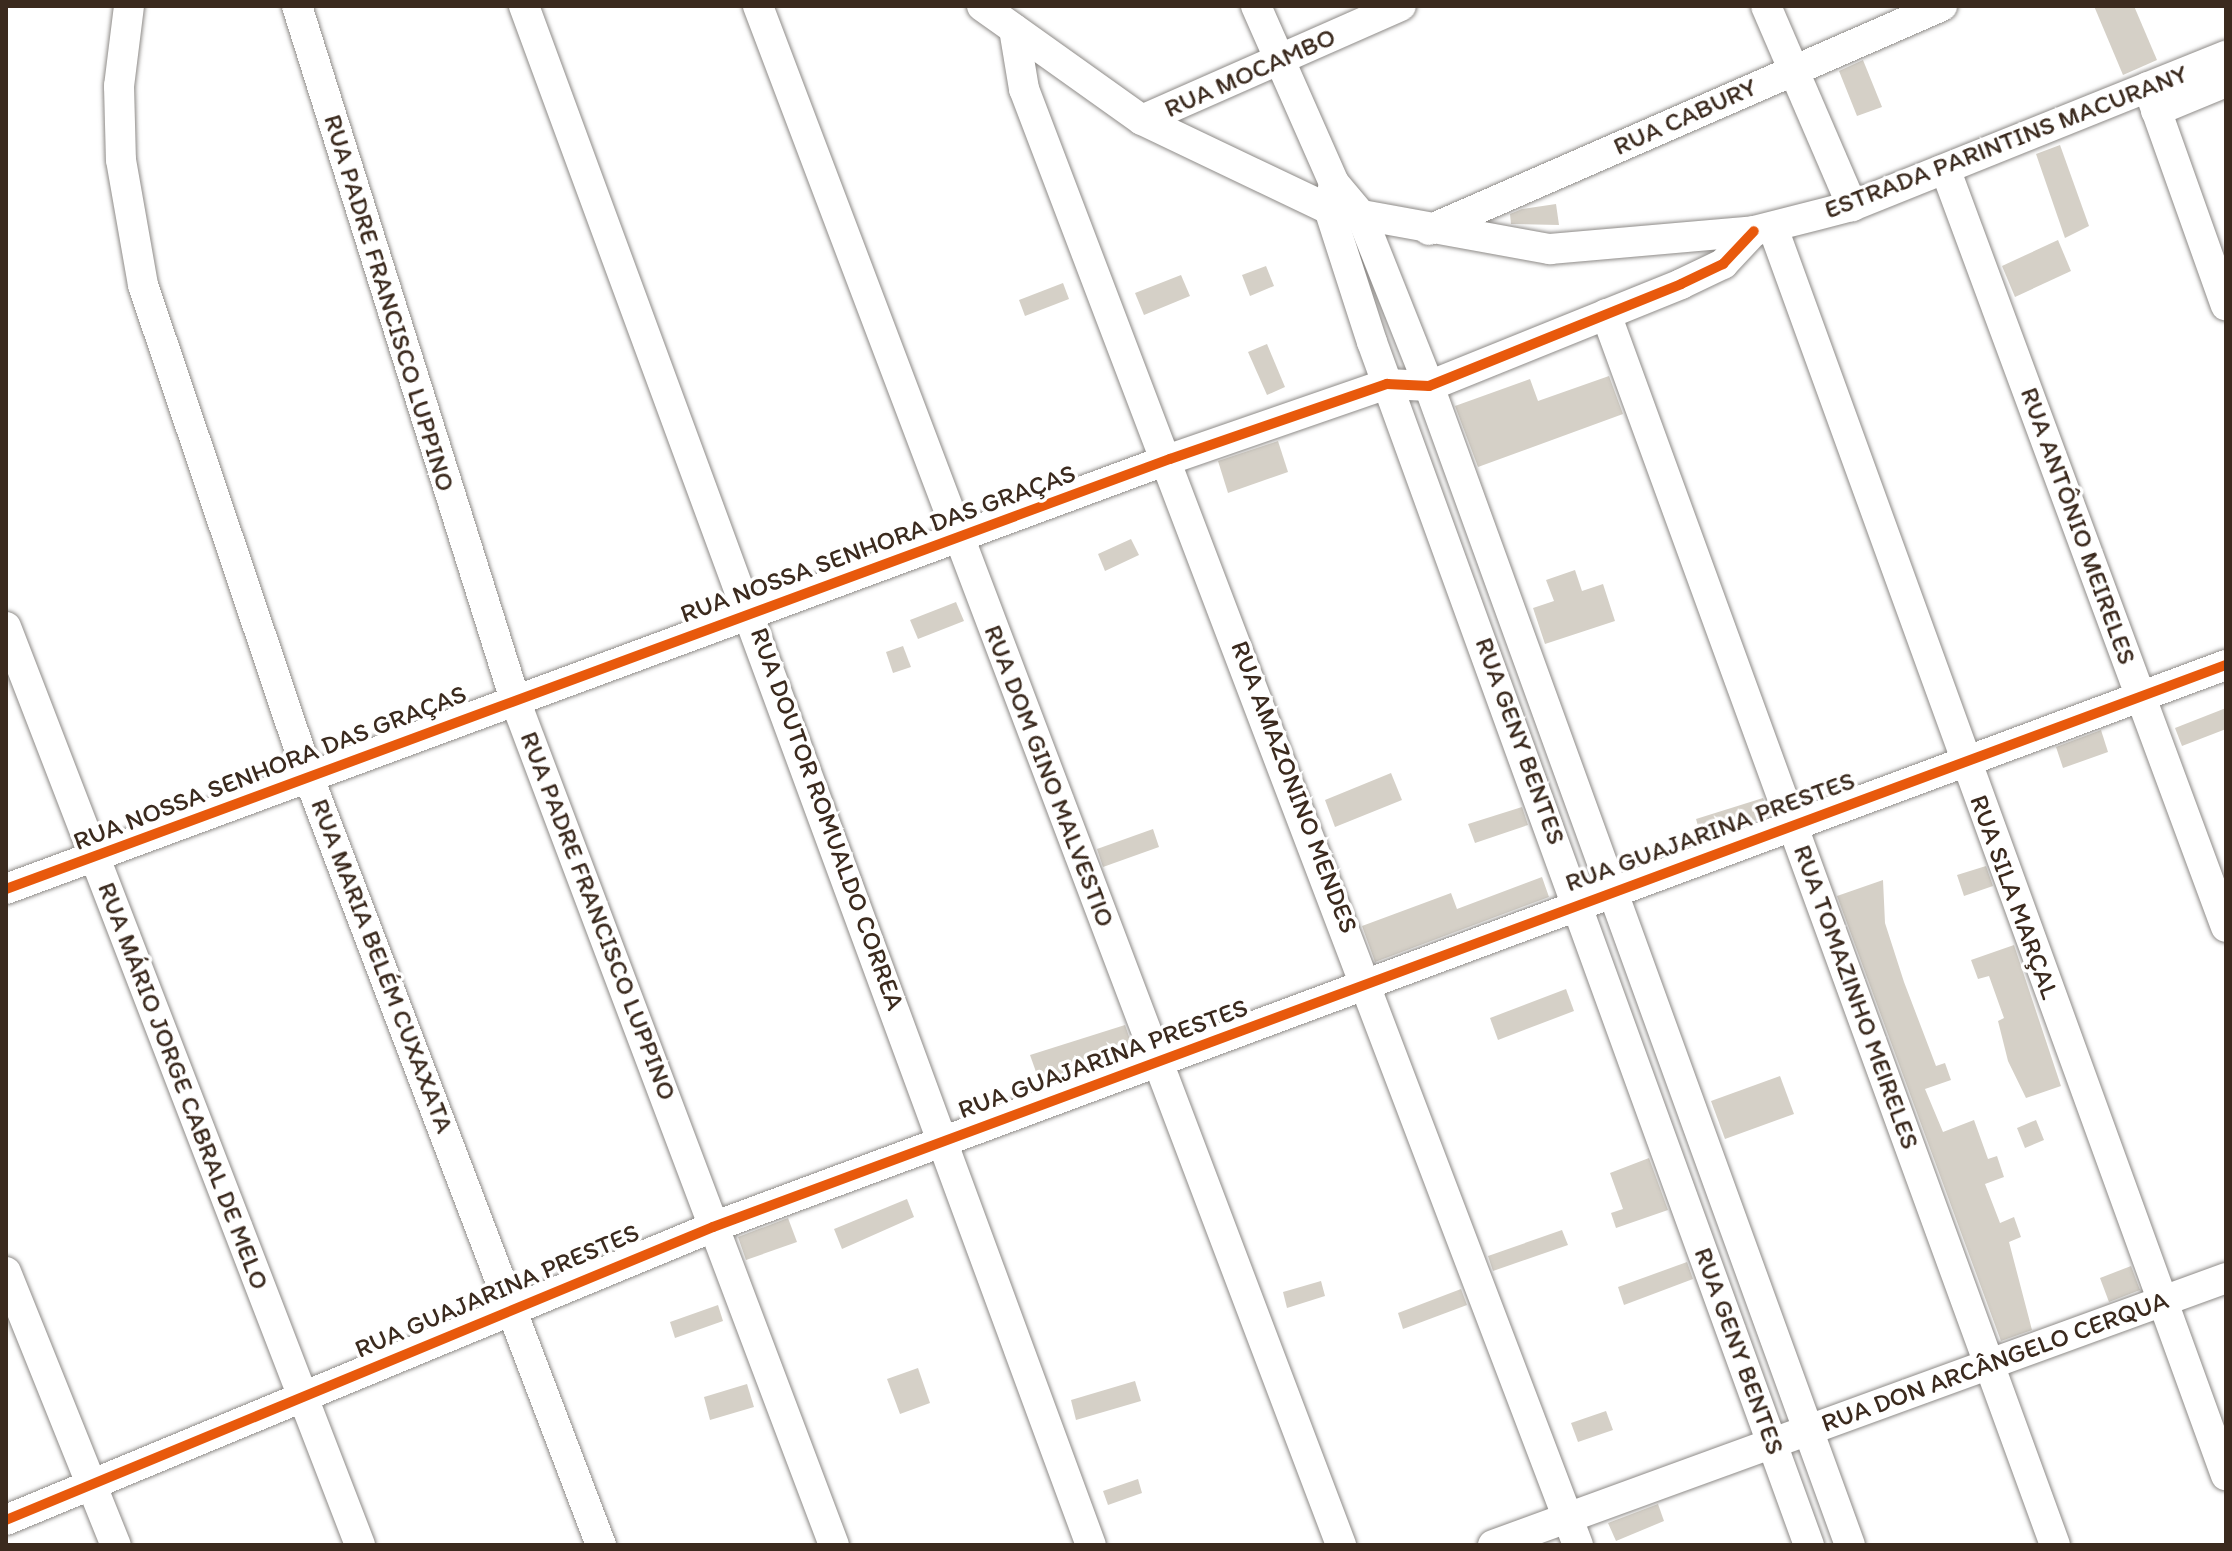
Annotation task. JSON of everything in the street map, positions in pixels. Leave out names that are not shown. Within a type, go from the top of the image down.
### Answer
[{"type":"street","name":"RUA MARIA BELÉM CUXAXATA","points":[[129,6],[119,124],[131,235],[309,778],[601,1545]]},
{"type":"street","name":"RUA PADRE FRANCISCO LUPPINO","points":[[297,6],[515,700],[834,1545]]},
{"type":"street","name":"RUA DOUTOR ROMUALDO CORREA","points":[[524,6],[751,615],[1091,1545]]},
{"type":"street","name":"RUA DOM GINO MALVESTIO","points":[[758,6],[1341,1545]]},
{"type":"street","name":"ESTRADA PARINTINS MACURANY","points":[[982,6],[1142,120],[1332,196],[1361,215],[1429,230],[1550,249],[1763,230],[1852,206],[2152,99],[2226,82]]},
{"type":"street","name":"RUA GENY BENTES","points":[[1256,6],[1332,196],[1387,384],[1580,902],[1809,1545]]},
{"type":"street","name":"RUA MOCAMBO","points":[[1142,120],[1401,6]]},
{"type":"street","points":[[1766,6],[1852,206]]},
{"type":"street","name":"RUA CABURY","points":[[1429,230],[1942,6]]},
{"type":"street","name":"RUA AMAZONINO MENDES","points":[[1014,29],[1024,89],[1170,459],[1572,1531]]},
{"type":"street","name":"ESTRADA PARINTINS MACURANY","points":[[2152,99],[2226,56]]},
{"type":"street","points":[[2152,99],[2226,306]]},
{"type":"street","name":"RUA ANTÔNIO MEIRELES","points":[[1946,171],[2226,927]]},
{"type":"street","name":"RUA GENY BENTES","points":[[1361,215],[1429,386],[1850,1545]]},
{"type":"street","name":"RUA NOSSA SENHORA DAS GRAÇAS","points":[[6,889],[515,700],[959,540],[1170,459],[1387,384],[1429,386],[1723,264],[1763,230]]},
{"type":"street","name":"RUA SILA MARÇAL","points":[[1763,230],[1965,763],[2226,1475]]},
{"type":"street","name":"RUA TOMAZINHO MEIRELES","points":[[1606,314],[2055,1545]]},
{"type":"street","name":"RUA MÁRIO JORGE CABRAL DE MELO","points":[[6,627],[360,1545]]},
{"type":"street","name":"RUA GUAJARINA PRESTES","points":[[6,1520],[301,1398],[510,1307],[713,1227],[1159,1063],[1610,889],[1793,826],[2226,665]]},
{"type":"street","points":[[6,1272],[116,1545]]},
{"type":"street","name":"RUA DON ARCÂNGELO CERQUA","points":[[1493,1545],[1572,1531],[1771,1443],[2226,1278]]},
{"type":"building","points":[[2094,6],[2134,6],[2157,60],[2123,75]]},
{"type":"building","points":[[1863,60],[1882,107],[1857,116],[1839,71]]},
{"type":"building","points":[[2060,145],[2089,226],[2065,238],[2036,154]]},
{"type":"building","points":[[1556,204],[1559,225],[1511,224],[1510,214]]},
{"type":"building","points":[[2058,240],[2071,271],[2015,297],[2002,266]]},
{"type":"building","points":[[1266,266],[1274,286],[1250,296],[1242,275]]},
{"type":"building","points":[[1181,275],[1190,296],[1144,315],[1135,293]]},
{"type":"building","points":[[1063,283],[1069,299],[1025,316],[1019,300]]},
{"type":"building","points":[[1267,344],[1285,387],[1267,395],[1248,352]]},
{"type":"building","points":[[1609,376],[1623,414],[1478,467],[1455,406],[1530,379],[1538,401]]},
{"type":"building","points":[[1278,441],[1288,472],[1228,493],[1218,461]]},
{"type":"building","points":[[1131,539],[1139,555],[1105,571],[1098,554]]},
{"type":"building","points":[[1575,570],[1582,591],[1603,584],[1615,621],[1545,644],[1533,608],[1554,601],[1546,580]]},
{"type":"building","points":[[956,602],[964,621],[918,639],[910,620]]},
{"type":"building","points":[[903,646],[911,667],[893,673],[886,652]]},
{"type":"building","points":[[2226,708],[2226,729],[2182,746],[2175,728]]},
{"type":"building","points":[[2101,730],[2108,752],[2063,768],[2056,747]]},
{"type":"building","points":[[1391,773],[1402,800],[1335,827],[1325,800]]},
{"type":"building","points":[[1763,798],[1770,815],[1702,840],[1696,819]]},
{"type":"building","points":[[1522,807],[1528,825],[1475,843],[1468,824]]},
{"type":"building","points":[[1153,829],[1159,847],[1103,867],[1097,849]]},
{"type":"building","points":[[1986,866],[1993,886],[1964,896],[1957,875]]},
{"type":"building","points":[[1542,877],[1549,897],[1375,962],[1362,926],[1451,893],[1457,909]]},
{"type":"building","points":[[1883,880],[1885,923],[1904,982],[1936,1066],[1945,1063],[1951,1080],[1925,1089],[1943,1132],[1974,1120],[1988,1159],[1997,1156],[2004,1177],[1985,1184],[2000,1223],[2014,1217],[2021,1237],[2009,1242],[2032,1330],[2001,1341],[1837,896]]},
{"type":"building","points":[[2014,945],[2061,1086],[2026,1098],[2008,1061],[1998,1021],[2004,1018],[1989,976],[1978,979],[1971,960]]},
{"type":"building","points":[[1566,989],[1574,1011],[1498,1040],[1490,1018]]},
{"type":"building","points":[[1125,1025],[1134,1051],[1041,1086],[1030,1055]]},
{"type":"building","points":[[1780,1076],[1794,1114],[1725,1139],[1711,1101]]},
{"type":"building","points":[[2036,1120],[2044,1140],[2025,1148],[2017,1128]]},
{"type":"building","points":[[1649,1158],[1668,1210],[1616,1228],[1611,1213],[1623,1209],[1610,1173]]},
{"type":"building","points":[[907,1199],[914,1217],[842,1249],[834,1229]]},
{"type":"building","points":[[788,1218],[797,1242],[746,1260],[738,1237]]},
{"type":"building","points":[[1562,1230],[1568,1245],[1493,1271],[1488,1256]]},
{"type":"building","points":[[1687,1262],[1693,1279],[1624,1305],[1618,1287]]},
{"type":"building","points":[[2131,1266],[2140,1290],[2109,1302],[2100,1278]]},
{"type":"building","points":[[1321,1281],[1325,1296],[1287,1308],[1283,1292]]},
{"type":"building","points":[[1461,1289],[1467,1305],[1403,1329],[1398,1313]]},
{"type":"building","points":[[718,1305],[723,1321],[675,1338],[670,1322]]},
{"type":"building","points":[[918,1368],[930,1403],[900,1414],[887,1379]]},
{"type":"building","points":[[1135,1381],[1141,1401],[1076,1420],[1071,1400]]},
{"type":"building","points":[[747,1384],[754,1407],[710,1420],[704,1397]]},
{"type":"building","points":[[1606,1411],[1613,1430],[1578,1442],[1571,1423]]},
{"type":"building","points":[[1138,1479],[1142,1493],[1108,1505],[1103,1491]]},
{"type":"building","points":[[1658,1504],[1664,1521],[1616,1541],[1608,1523]]},
{"type":"cycle path","points":[[6,889],[1170,459],[1387,384],[1429,386],[1723,264],[1754,231]]},
{"type":"cycle path","points":[[6,1520],[713,1227],[2226,665]]}]
